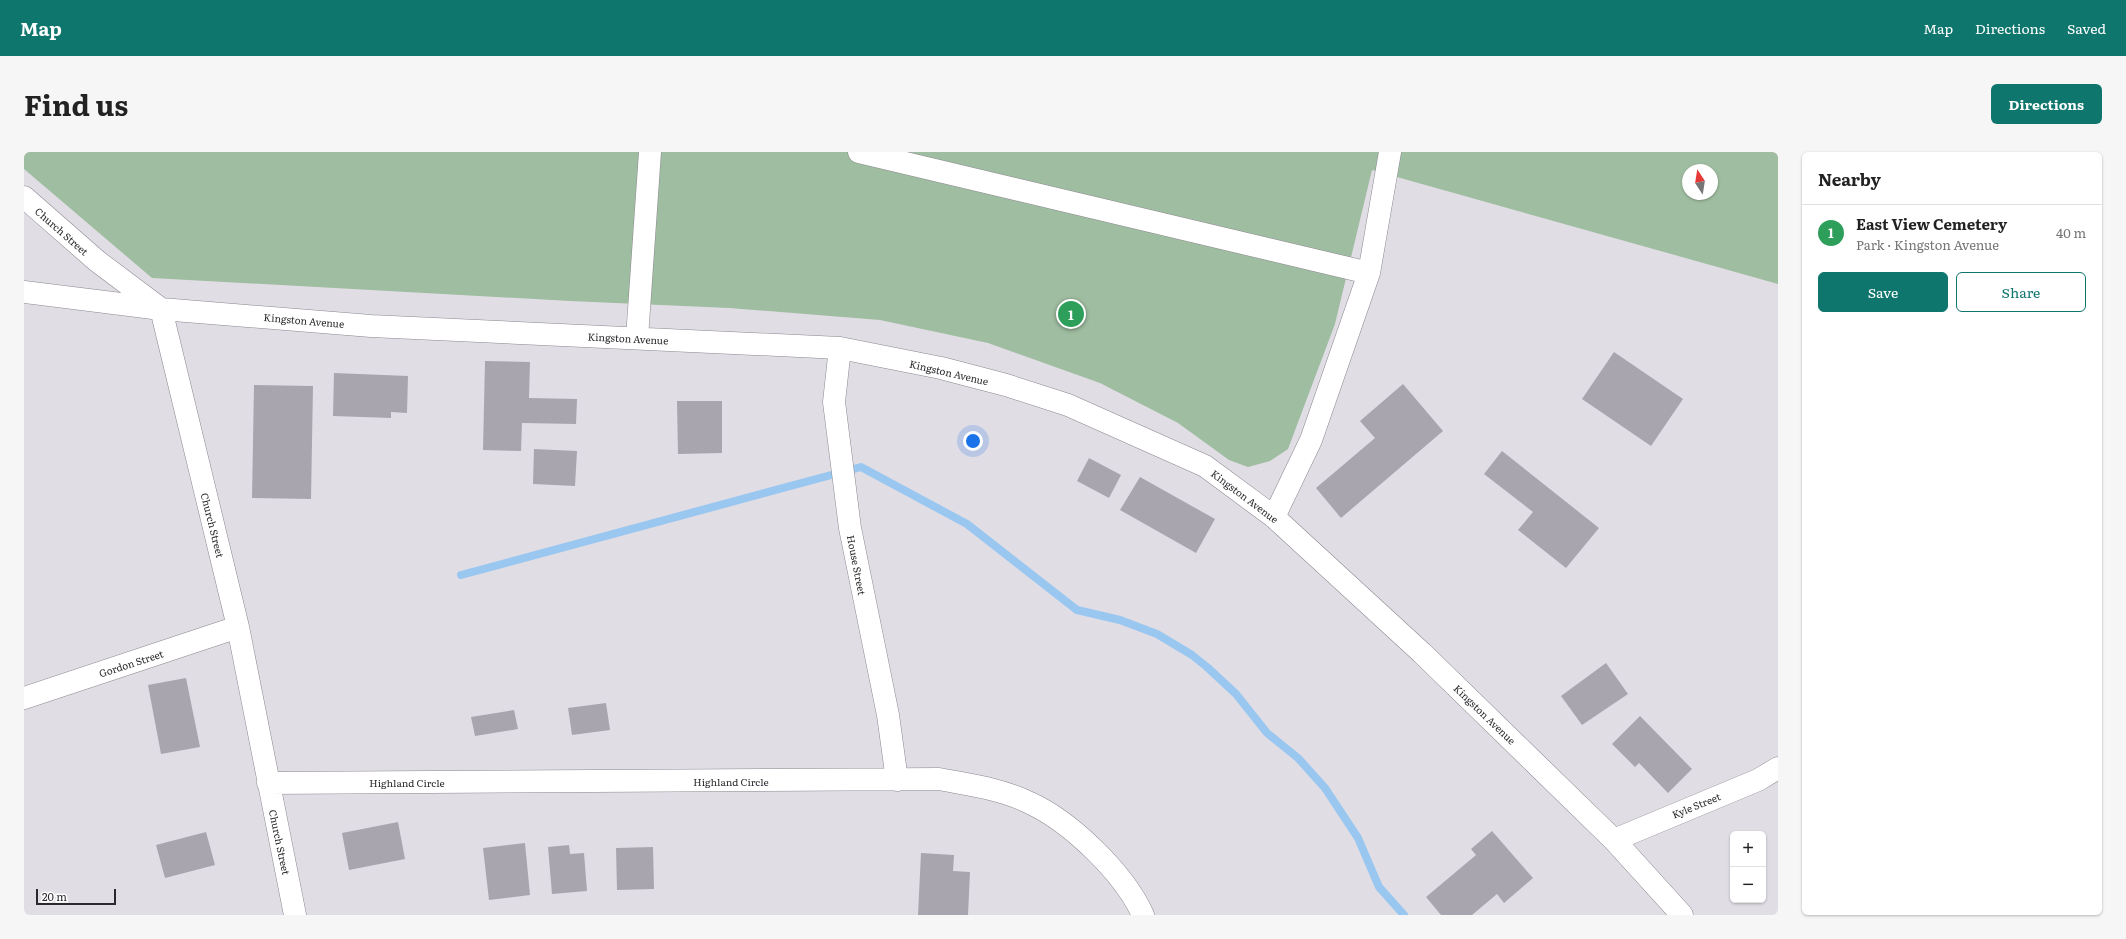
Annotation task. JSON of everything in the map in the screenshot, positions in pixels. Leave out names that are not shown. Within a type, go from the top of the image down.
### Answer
[{"type":"street","points":[[636,338],[650,152]]},
{"type":"street","points":[[859,152],[1369,273]]},
{"type":"street","points":[[1274,517],[1311,440],[1369,273],[1390,152]]},
{"type":"street","name":"Church Street","points":[[24,197],[97,261],[161,309],[238,627],[295,915]]},
{"type":"street","name":"Kingston Avenue","points":[[24,292],[161,309],[371,326],[840,348],[941,368],[1068,405],[1204,466],[1274,517],[1422,653],[1614,840],[1682,915]]},
{"type":"street","name":"House Street","points":[[840,348],[834,402],[850,528],[888,716],[897,780]]},
{"type":"street","name":"Gordon Street","points":[[24,698],[238,627]]},
{"type":"street","name":"Kyle Street","points":[[1614,840],[1758,780],[1778,768]]},
{"type":"street","name":"Highland Circle","points":[[268,783],[939,779],[988,788],[1031,803],[1069,828],[1098,853],[1121,880],[1143,915]]},
{"type":"green space","points":[[24,152],[1778,152],[1778,284],[1372,170],[1335,324],[1288,449],[1270,461],[1248,467],[1229,460],[1178,423],[1100,383],[988,343],[880,320],[729,308],[570,301],[152,278],[24,169]]},
{"type":"building","points":[[1614,352],[1683,399],[1651,446],[1582,399]]},
{"type":"building","points":[[485,361],[530,362],[529,398],[577,399],[576,424],[522,423],[521,451],[483,450]]},
{"type":"building","points":[[334,373],[408,376],[407,413],[391,412],[391,418],[333,416]]},
{"type":"building","points":[[1403,384],[1443,431],[1341,518],[1316,488],[1375,438],[1360,421]]},
{"type":"building","points":[[254,385],[313,386],[311,499],[252,498]]},
{"type":"building","points":[[677,401],[722,401],[722,453],[678,454]]},
{"type":"building","points":[[534,449],[577,451],[575,486],[533,484]]},
{"type":"building","points":[[1502,451],[1599,528],[1566,568],[1518,530],[1533,512],[1484,474]]},
{"type":"building","points":[[1089,458],[1121,475],[1109,498],[1077,481]]},
{"type":"building","points":[[1140,477],[1215,519],[1196,553],[1120,510]]},
{"type":"building","points":[[1606,663],[1628,694],[1582,725],[1561,696]]},
{"type":"building","points":[[186,678],[200,747],[161,754],[148,685]]},
{"type":"building","points":[[606,703],[610,730],[572,735],[568,708]]},
{"type":"building","points":[[514,710],[518,729],[475,736],[471,717]]},
{"type":"building","points":[[1640,716],[1692,769],[1668,793],[1639,763],[1635,767],[1612,744]]},
{"type":"building","points":[[398,822],[405,859],[349,870],[342,833]]},
{"type":"building","points":[[1492,831],[1533,878],[1504,903],[1497,894],[1472,915],[1441,915],[1426,897],[1476,855],[1471,849]]},
{"type":"building","points":[[206,832],[215,865],[165,878],[156,845]]},
{"type":"building","points":[[525,843],[530,895],[489,900],[483,848]]},
{"type":"building","points":[[569,845],[570,854],[584,853],[587,891],[552,894],[548,847]]},
{"type":"building","points":[[653,847],[654,889],[617,890],[616,848]]},
{"type":"building","points":[[921,853],[954,855],[953,871],[970,872],[968,915],[918,915]]},
{"type":"waterway","points":[[461,575],[861,467],[967,524],[1077,610],[1120,620],[1157,634],[1192,655],[1207,667],[1236,694],[1267,733],[1298,758],[1325,788],[1358,838],[1379,887],[1404,915]]},
{"type":"place","name":"East View Cemetery","points":[[1071,314]]}]
